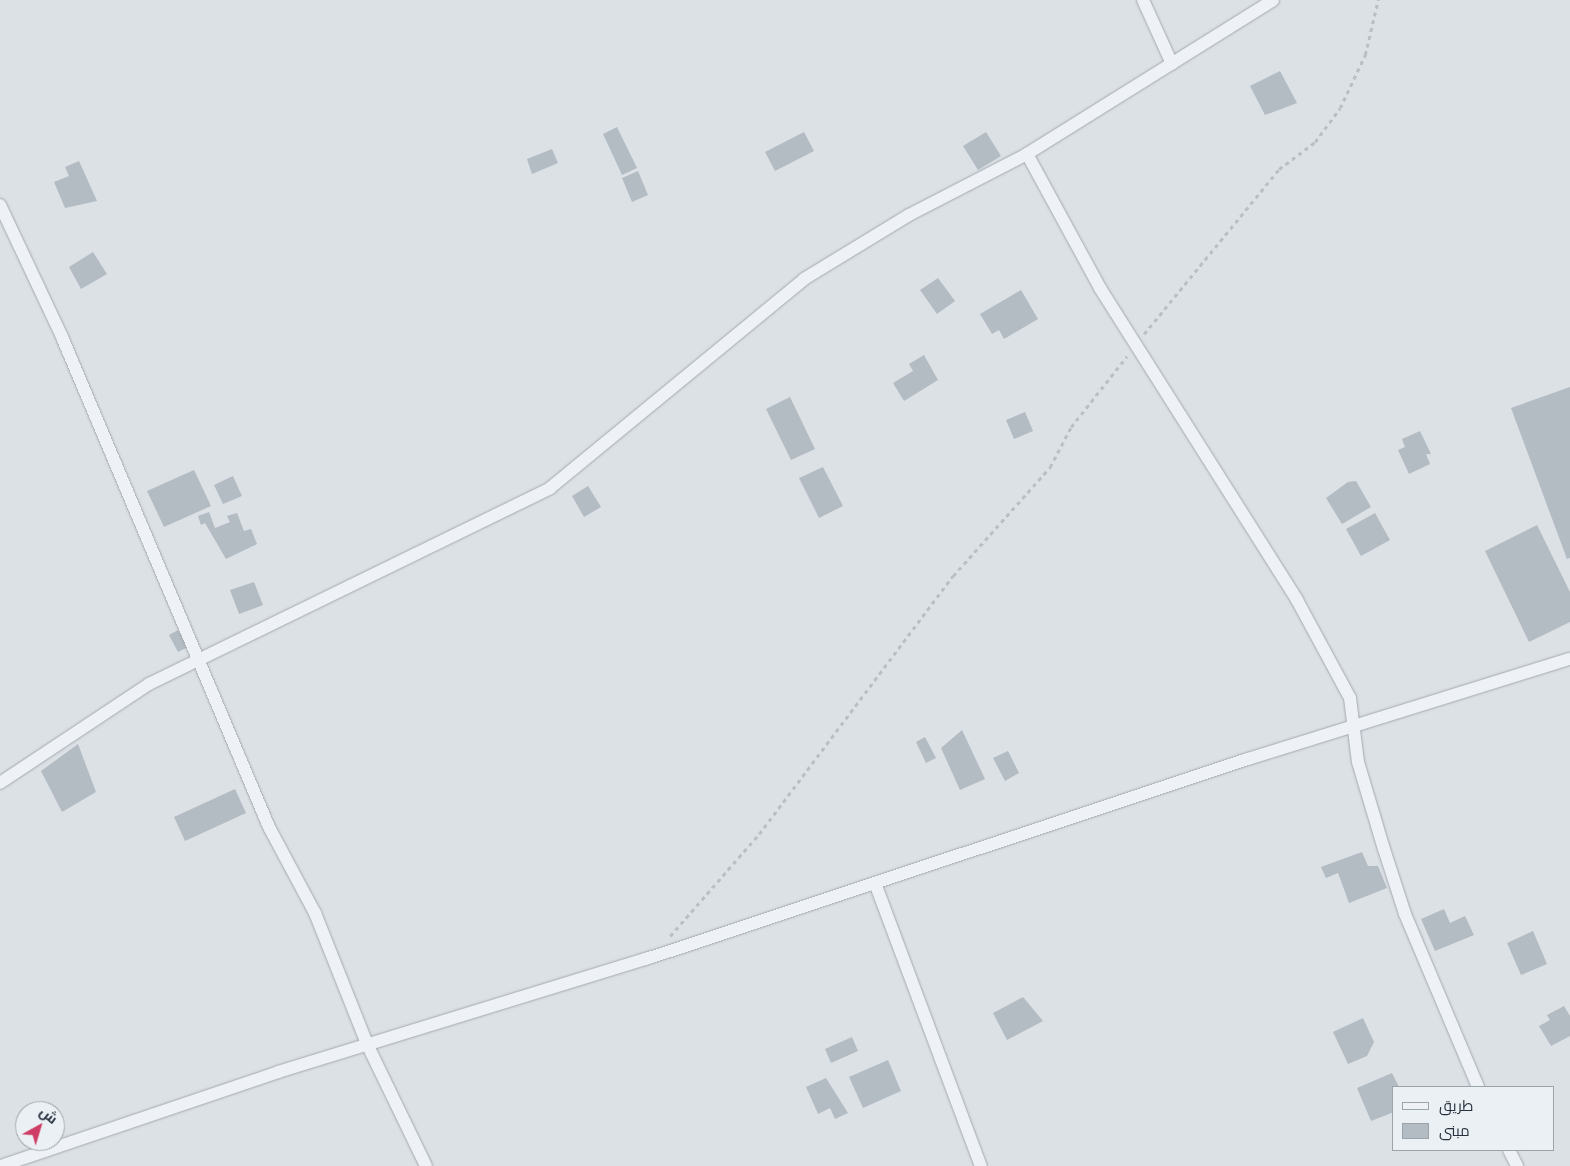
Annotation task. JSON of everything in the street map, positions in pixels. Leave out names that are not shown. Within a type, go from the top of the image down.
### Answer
[{"type":"street","points":[[1143,0],[1172,64]]},
{"type":"street","points":[[0,782],[149,684],[550,488],[804,279],[908,215],[1027,154],[1273,0]]},
{"type":"street","points":[[1027,154],[1136,344],[1297,600],[1350,698],[1356,727],[1362,778],[1405,914],[1478,1086]]},
{"type":"street","points":[[0,205],[62,337],[269,827],[315,913],[368,1046],[426,1166]]},
{"type":"street","points":[[1,1166],[1570,659]]},
{"type":"street","points":[[875,883],[981,1166]]},
{"type":"street","points":[[1510,1151],[1517,1166]]},
{"type":"path","points":[[665,941],[759,834],[953,576],[1050,467],[1071,427],[1136,344],[1279,169],[1315,142],[1340,108],[1365,55],[1378,0]]},
{"type":"building","points":[[1280,71],[1297,103],[1265,115],[1250,86]]},
{"type":"building","points":[[617,127],[637,168],[622,175],[603,134]]},
{"type":"building","points":[[804,132],[814,151],[775,171],[765,152]]},
{"type":"building","points":[[986,132],[1001,156],[978,170],[963,146]]},
{"type":"building","points":[[552,149],[558,163],[532,174],[527,159]]},
{"type":"building","points":[[79,161],[97,201],[65,208],[54,182],[69,176],[65,167]]},
{"type":"building","points":[[638,171],[648,195],[632,202],[622,178]]},
{"type":"building","points":[[93,252],[107,274],[81,289],[69,267]]},
{"type":"building","points":[[938,278],[955,301],[937,314],[920,290]]},
{"type":"building","points":[[1021,290],[1038,319],[1004,339],[999,330],[992,334],[980,314]]},
{"type":"building","points":[[924,355],[938,380],[904,401],[893,383],[913,371],[909,364]]},
{"type":"building","points":[[1570,387],[1570,558],[1567,559],[1511,408]]},
{"type":"building","points":[[790,397],[815,449],[791,460],[766,409]]},
{"type":"building","points":[[1025,412],[1033,431],[1014,439],[1006,420]]},
{"type":"building","points":[[1420,431],[1431,454],[1426,454],[1430,464],[1409,474],[1398,450],[1405,447],[1402,439]]},
{"type":"building","points":[[823,467],[843,506],[819,518],[799,478]]},
{"type":"building","points":[[194,470],[211,506],[164,527],[147,491]]},
{"type":"building","points":[[233,476],[242,496],[223,504],[214,485]]},
{"type":"building","points":[[1356,481],[1371,507],[1342,524],[1326,498],[1348,482]]},
{"type":"building","points":[[588,486],[601,507],[584,517],[572,496]]},
{"type":"building","points":[[209,512],[215,528],[230,522],[227,516],[237,513],[244,531],[251,529],[257,544],[226,559],[205,523],[201,525],[198,516]]},
{"type":"building","points":[[1375,513],[1390,540],[1361,556],[1346,529]]},
{"type":"building","points":[[1537,525],[1570,592],[1570,622],[1529,642],[1485,551]]},
{"type":"building","points":[[254,582],[263,605],[239,614],[230,590]]},
{"type":"building","points":[[178,630],[188,647],[178,652],[169,635]]},
{"type":"building","points":[[962,730],[985,779],[960,790],[941,748]]},
{"type":"building","points":[[925,737],[936,758],[926,763],[916,742]]},
{"type":"building","points":[[78,744],[96,792],[62,812],[41,771]]},
{"type":"building","points":[[1008,751],[1019,773],[1005,781],[993,758]]},
{"type":"building","points":[[235,789],[246,813],[185,841],[174,817]]},
{"type":"building","points":[[1362,852],[1368,866],[1378,866],[1387,888],[1349,903],[1338,873],[1326,878],[1321,867]]},
{"type":"building","points":[[1444,909],[1450,923],[1465,916],[1474,935],[1435,951],[1421,919]]},
{"type":"building","points":[[1533,931],[1547,964],[1521,975],[1507,943]]},
{"type":"building","points":[[1023,997],[1043,1021],[1007,1040],[993,1013]]},
{"type":"building","points":[[1564,1006],[1570,1016],[1570,1036],[1551,1046],[1539,1026],[1550,1020],[1547,1015]]},
{"type":"building","points":[[1363,1018],[1374,1042],[1367,1056],[1348,1064],[1333,1032]]},
{"type":"building","points":[[852,1037],[858,1051],[831,1063],[825,1049]]},
{"type":"building","points":[[888,1060],[901,1091],[863,1108],[849,1077]]},
{"type":"building","points":[[1392,1073],[1398,1086],[1392,1086],[1392,1113],[1371,1121],[1357,1088]]},
{"type":"building","points":[[826,1078],[848,1113],[835,1119],[830,1108],[818,1114],[806,1087]]}]
